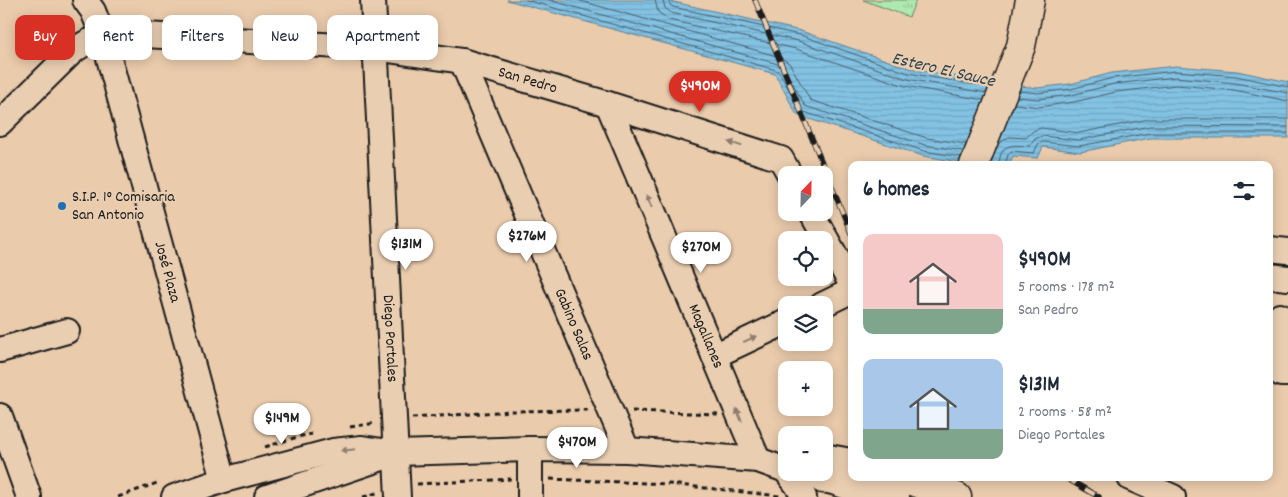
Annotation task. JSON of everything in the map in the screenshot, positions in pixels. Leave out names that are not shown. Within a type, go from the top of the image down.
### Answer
[{"type":"main road","points":[[976,161],[1020,46],[1030,0]]},
{"type":"main road","points":[[1020,46],[1051,0]]},
{"type":"main road","points":[[882,481],[895,497]]},
{"type":"main road","points":[[912,481],[957,497]]},
{"type":"main road","points":[[946,481],[963,497]]},
{"type":"street","name":"José Plaza","points":[[85,0],[95,15]]},
{"type":"street","name":"San Pedro","points":[[152,35],[327,45]]},
{"type":"street","name":"San Pedro","points":[[0,123],[71,53],[85,43]]},
{"type":"street","name":"San Pedro","points":[[438,57],[462,61],[608,104],[783,166]]},
{"type":"street","name":"José Plaza","points":[[110,60],[224,480]]},
{"type":"street","name":"Diego Portales","points":[[375,60],[398,492]]},
{"type":"street","name":"Gabino Salas","points":[[462,61],[627,450]]},
{"type":"street","name":"Magallanes","points":[[608,104],[758,460]]},
{"type":"street","points":[[816,221],[848,278]]},
{"type":"street","points":[[1273,249],[1288,251]]},
{"type":"street","points":[[1273,276],[1288,278]]},
{"type":"street","points":[[833,299],[848,292]]},
{"type":"street","points":[[1279,315],[1286,365]]},
{"type":"street","points":[[714,356],[778,326]]},
{"type":"street","points":[[0,350],[67,331]]},
{"type":"street","points":[[0,416],[29,497]]},
{"type":"street","points":[[174,497],[224,480],[333,451],[362,448],[396,453],[530,449],[627,450],[758,460],[778,455]]},
{"type":"street","points":[[530,449],[530,488]]},
{"type":"street","points":[[267,497],[396,453]]},
{"type":"street","points":[[833,467],[848,462]]},
{"type":"street","points":[[823,481],[878,497]]},
{"type":"street","points":[[1137,481],[1172,497]]},
{"type":"path","points":[[363,497],[459,481],[530,488],[669,484],[782,496],[800,481]]},
{"type":"green space","points":[[863,0],[916,0],[909,17]]},
{"type":"water","points":[[507,0],[665,0],[801,31],[909,68],[976,80],[1037,88],[1070,84],[1112,73],[1176,66],[1237,71],[1288,82],[1288,138],[1150,138],[1080,152],[1043,147],[1038,158],[1013,156],[1011,161],[954,161],[923,156],[797,115],[775,74]]},
{"type":"railway","points":[[755,0],[848,226]]},
{"type":"railway","points":[[1071,481],[1099,497]]},
{"type":"place","name":"S.I.P. 1° Comisaria San Antonio","points":[[62,206]]},
{"type":"water label","name":"Estero El Sauce","points":[[943,71]]}]
